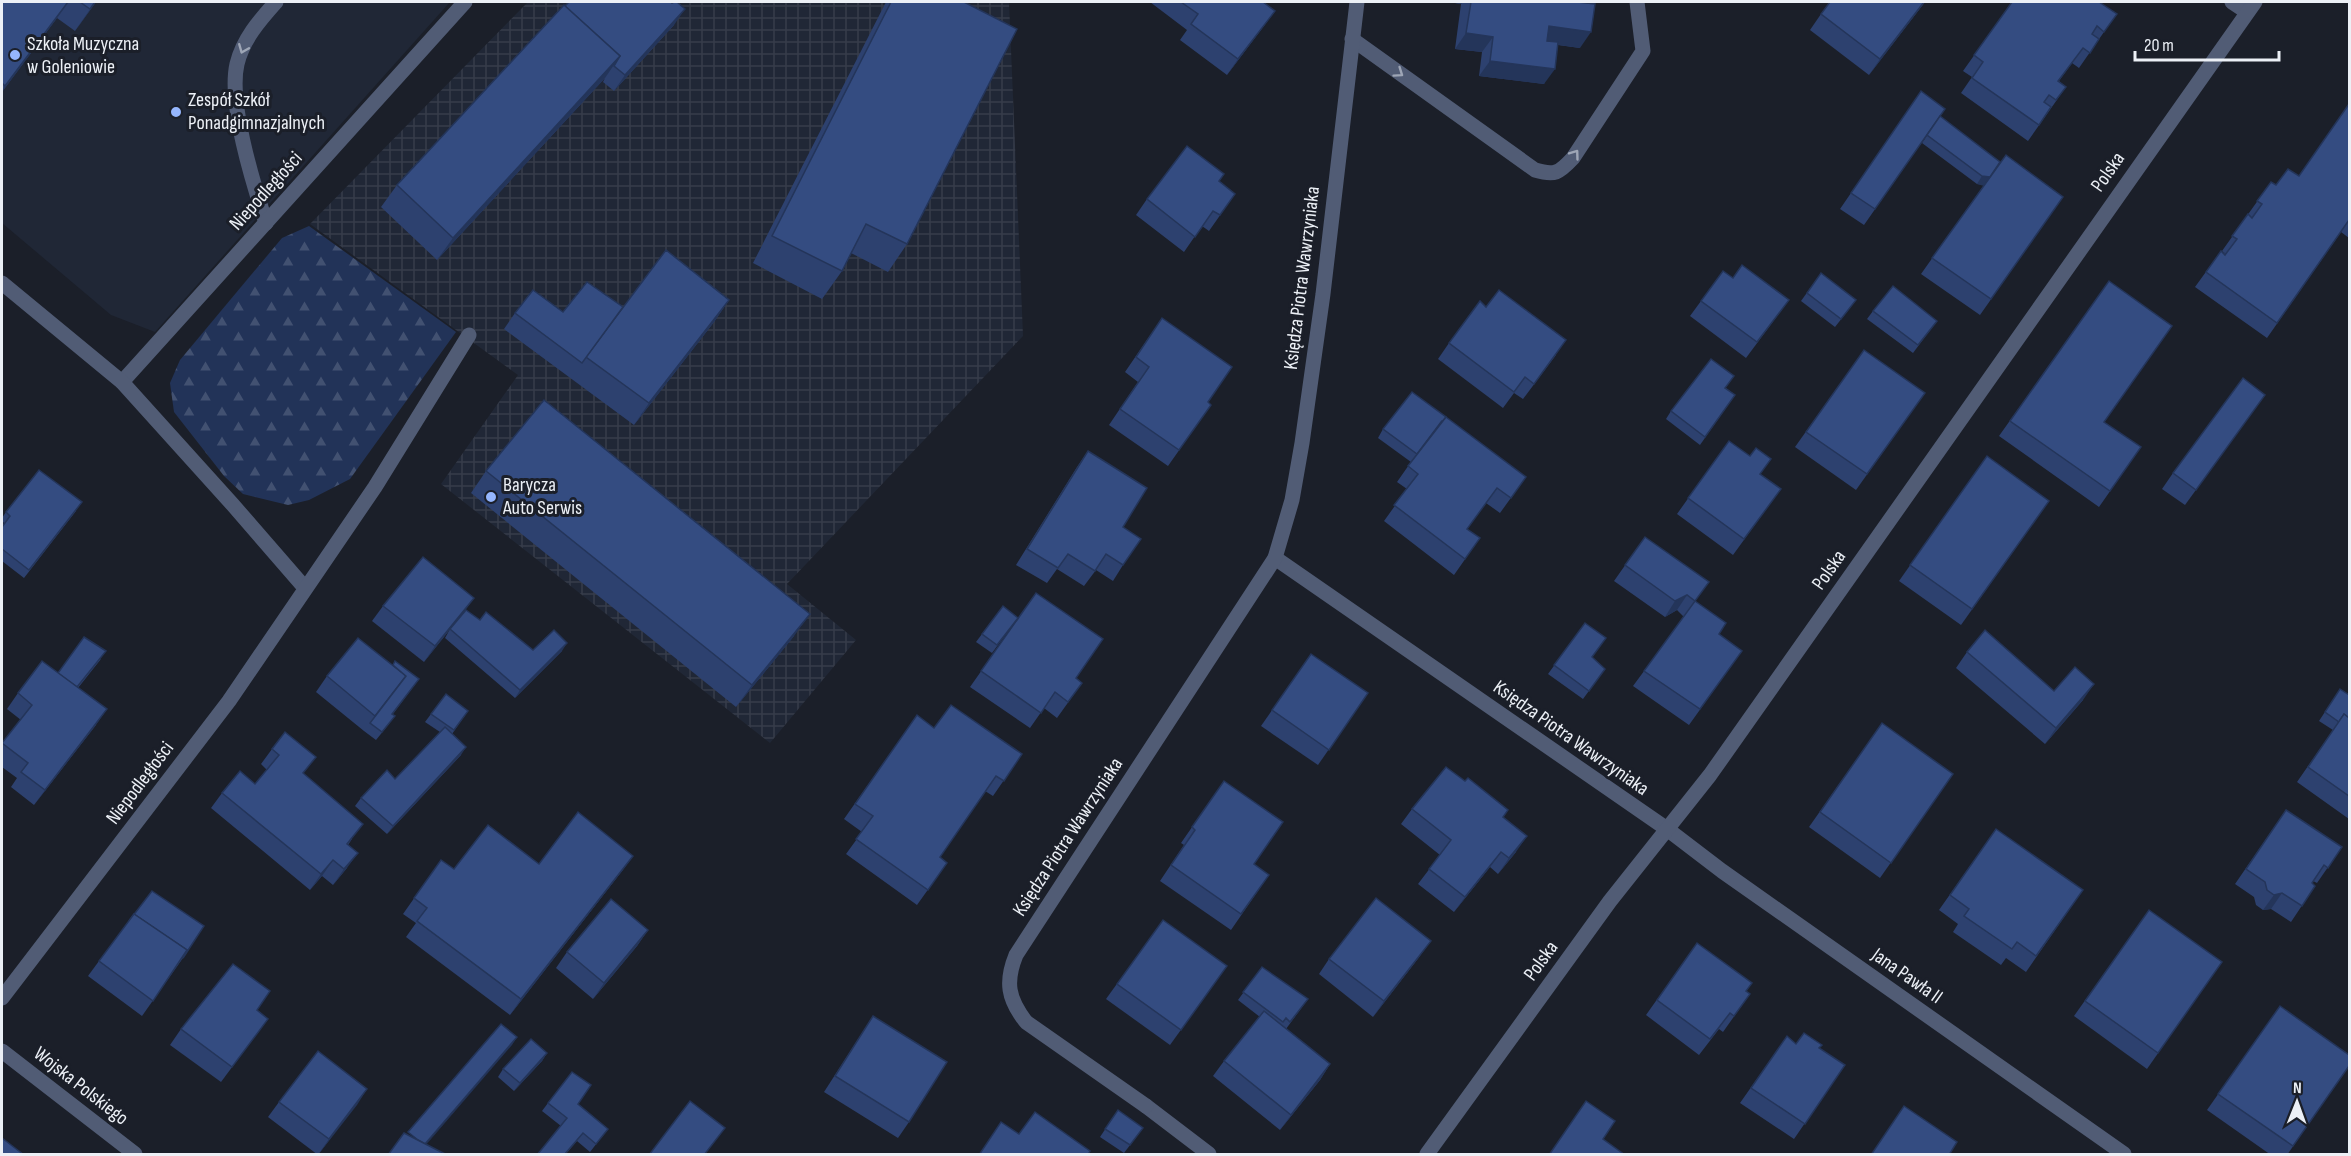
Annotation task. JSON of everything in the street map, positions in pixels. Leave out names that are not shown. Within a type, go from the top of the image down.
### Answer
[{"type":"street","points":[[266,223],[244,146],[236,90],[237,64],[251,30],[276,2]]},
{"type":"street","name":"Niepodległości","points":[[122,382],[465,2]]},
{"type":"street","name":"Księdza Piotra Wawrzyniaka","points":[[1209,1155],[1146,1106],[1026,1022],[1015,1008],[1010,996],[1011,968],[1016,955],[1275,558],[1292,500],[1302,443],[1323,294],[1357,2]]},
{"type":"street","points":[[1352,39],[1535,170],[1550,174],[1561,171],[1573,158],[1642,51],[1637,2]]},
{"type":"street","points":[[2232,2],[2251,7]]},
{"type":"street","name":"Polska","points":[[1427,1155],[1610,901],[1710,775],[2251,7]]},
{"type":"street","points":[[2,283],[122,382],[305,588]]},
{"type":"street","name":"Niepodległości","points":[[2,998],[229,701],[375,487],[469,335]]},
{"type":"street","name":"Księdza Piotra Wawrzyniaka","points":[[1275,558],[1666,829]]},
{"type":"street","name":"Jana Pawła II","points":[[1666,829],[2124,1155]]},
{"type":"street","name":"Wojska Polskiego","points":[[2,1051],[135,1155]]},
{"type":"shaded area","name":"Zespół Szkół Ponadgimnazjalnych","points":[[2,2],[450,2],[155,332],[111,315],[2,223]]},
{"type":"shaded area","points":[[528,2],[1009,2],[1023,336],[787,584],[856,640],[770,743],[441,484],[518,375],[310,224]]},
{"type":"green space","points":[[309,226],[456,332],[350,479],[309,500],[288,505],[243,494],[224,476],[174,412],[170,383],[180,360],[282,238]]},
{"type":"building","name":"Szkoła Muzyczna w Goleniowie","points":[[2,2],[68,2],[5,86],[2,83]]},
{"type":"building","points":[[80,2],[95,2],[90,9]]},
{"type":"building","points":[[569,2],[677,2],[685,9],[625,75],[614,66],[620,56],[565,6]]},
{"type":"building","points":[[891,2],[964,2],[1017,29],[907,244],[866,224],[842,271],[772,236]]},
{"type":"building","points":[[1181,2],[1263,2],[1275,11],[1238,59],[1191,24],[1198,14]]},
{"type":"building","points":[[1471,2],[1595,4],[1591,32],[1549,26],[1547,41],[1558,42],[1555,69],[1490,61],[1493,37],[1466,33]]},
{"type":"building","points":[[1830,2],[1924,2],[1880,59],[1821,14]]},
{"type":"building","points":[[2012,2],[2099,2],[2117,14],[2104,32],[2097,26],[2092,34],[2099,39],[2090,53],[2083,48],[2058,81],[2066,87],[2056,100],[2049,95],[2044,102],[2051,107],[2039,125],[1972,78],[1983,62],[1974,55]]},
{"type":"building","points":[[564,5],[620,56],[453,238],[397,185]]},
{"type":"building","points":[[1921,91],[1945,109],[1875,209],[1851,193]]},
{"type":"building","points":[[2349,104],[2349,220],[2277,323],[2206,272],[2221,251],[2225,255],[2237,239],[2232,236],[2248,214],[2252,218],[2262,204],[2257,201],[2271,182],[2276,185],[2288,169],[2299,176]]},
{"type":"building","points":[[1940,116],[2000,162],[1990,177],[1982,176],[1927,135]]},
{"type":"building","points":[[1187,146],[1224,174],[1219,181],[1235,194],[1220,215],[1213,211],[1195,237],[1147,199]]},
{"type":"building","points":[[2006,155],[2063,197],[1991,299],[1932,258]]},
{"type":"building","points":[[666,250],[729,300],[649,403],[586,357]]},
{"type":"building","points":[[1742,265],[1789,300],[1757,342],[1701,301],[1723,271],[1733,278]]},
{"type":"building","points":[[1821,273],[1856,300],[1841,319],[1807,293]]},
{"type":"building","points":[[2109,281],[2172,326],[2104,422],[2141,447],[2110,491],[2010,421]]},
{"type":"building","points":[[587,282],[623,307],[582,363],[515,313],[533,290],[563,312]]},
{"type":"building","points":[[1893,286],[1937,321],[1918,345],[1873,311]]},
{"type":"building","points":[[1499,290],[1566,340],[1534,384],[1525,377],[1514,392],[1449,343],[1480,301],[1486,307]]},
{"type":"building","points":[[1162,318],[1232,367],[1208,402],[1211,405],[1179,450],[1120,409],[1149,367],[1136,357]]},
{"type":"building","points":[[1864,350],[1925,393],[1867,474],[1806,432]]},
{"type":"building","points":[[1711,359],[1734,376],[1725,388],[1735,395],[1705,437],[1671,411]]},
{"type":"building","points":[[2243,378],[2265,395],[2196,490],[2173,473]]},
{"type":"building","points":[[1412,392],[1446,417],[1417,454],[1383,429]]},
{"type":"building","points":[[544,400],[810,614],[752,685],[486,471]]},
{"type":"building","points":[[1446,417],[1526,477],[1511,498],[1497,488],[1467,529],[1480,538],[1465,559],[1394,505],[1418,474],[1408,466]]},
{"type":"building","points":[[1729,441],[1750,456],[1756,448],[1771,459],[1760,474],[1781,489],[1744,539],[1688,498]]},
{"type":"building","points":[[1088,451],[1147,488],[1123,527],[1141,539],[1123,565],[1106,554],[1095,571],[1068,554],[1058,568],[1027,549]]},
{"type":"building","points":[[1987,456],[2049,501],[1972,609],[1910,565]]},
{"type":"building","points":[[39,470],[82,502],[29,570],[2,549],[2,527],[10,516],[6,512]]},
{"type":"building","points":[[1645,537],[1709,582],[1695,601],[1687,595],[1675,601],[1625,565]]},
{"type":"building","points":[[423,557],[474,598],[435,646],[383,606]]},
{"type":"building","points":[[1036,593],[1103,639],[1076,678],[1082,683],[1068,702],[1055,692],[1041,713],[981,671]]},
{"type":"building","points":[[1695,601],[1726,623],[1719,634],[1742,651],[1700,709],[1644,671]]},
{"type":"building","points":[[1003,606],[1018,618],[997,645],[982,634]]},
{"type":"building","points":[[466,610],[480,620],[486,612],[533,650],[554,630],[567,643],[520,690],[450,629]]},
{"type":"building","points":[[1585,623],[1606,638],[1592,657],[1605,669],[1589,691],[1554,665]]},
{"type":"building","points":[[1985,630],[2054,691],[2075,667],[2094,684],[2056,728],[1967,652]]},
{"type":"building","points":[[84,637],[106,651],[77,687],[58,673]]},
{"type":"building","points":[[358,638],[406,676],[375,716],[327,676]]},
{"type":"building","points":[[1311,654],[1368,693],[1329,750],[1272,710]]},
{"type":"building","points":[[42,661],[107,709],[45,790],[21,772],[28,763],[2,743],[32,705],[18,693]]},
{"type":"building","points":[[395,661],[419,679],[392,714],[395,716],[382,732],[370,723],[406,676],[393,665]]},
{"type":"building","points":[[2340,689],[2349,695],[2349,718],[2344,714],[2339,722],[2325,712]]},
{"type":"building","points":[[446,694],[468,711],[454,730],[431,714]]},
{"type":"building","points":[[951,705],[1022,754],[1004,781],[996,776],[940,857],[947,863],[928,890],[856,839],[873,816],[855,804],[917,715],[934,728]]},
{"type":"building","points":[[2344,714],[2349,718],[2349,796],[2308,767]]},
{"type":"building","points":[[1882,723],[1953,774],[1891,863],[1820,812]]},
{"type":"building","points":[[445,727],[466,747],[393,826],[361,798],[387,770],[395,779]]},
{"type":"building","points":[[285,732],[316,757],[303,773],[363,824],[347,844],[358,853],[344,869],[333,860],[321,874],[222,793],[240,771],[255,784],[279,755],[272,749]]},
{"type":"building","points":[[1446,767],[1465,781],[1468,778],[1508,810],[1503,817],[1527,836],[1509,858],[1501,852],[1465,897],[1429,869],[1451,840],[1412,809]]},
{"type":"building","points":[[1224,781],[1283,822],[1254,864],[1269,875],[1241,914],[1171,865],[1195,830],[1192,827]]},
{"type":"building","points":[[2286,810],[2342,847],[2328,868],[2324,865],[2312,883],[2315,886],[2302,906],[2282,893],[2274,895],[2267,890],[2265,882],[2246,869]]},
{"type":"building","points":[[578,812],[633,856],[521,999],[417,921],[427,908],[414,898],[441,860],[454,869],[488,825],[539,864]]},
{"type":"building","points":[[1996,829],[2083,890],[2036,956],[2017,942],[2012,949],[1964,916],[1969,909],[1950,895]]},
{"type":"building","points":[[152,891],[204,926],[183,958],[187,950],[134,914]]},
{"type":"building","points":[[1376,898],[1431,941],[1384,1001],[1329,959]]},
{"type":"building","points":[[611,899],[648,930],[604,983],[567,952]]},
{"type":"building","points":[[2149,910],[2222,962],[2158,1053],[2085,1001]]},
{"type":"building","points":[[134,914],[187,950],[153,1001],[99,961]]},
{"type":"building","points":[[1163,920],[1227,966],[1181,1030],[1117,984]]},
{"type":"building","points":[[1697,943],[1752,983],[1746,991],[1750,994],[1734,1016],[1730,1013],[1710,1039],[1657,1000]]},
{"type":"building","points":[[233,964],[270,991],[257,1010],[268,1019],[232,1067],[181,1029]]},
{"type":"building","points":[[1262,967],[1308,999],[1290,1022],[1286,1018],[1283,1022],[1243,992]]},
{"type":"building","points":[[2280,1006],[2349,1055],[2349,1066],[2293,1146],[2218,1094]]},
{"type":"building","points":[[1264,1011],[1330,1064],[1291,1115],[1224,1061]]},
{"type":"building","points":[[873,1016],[947,1062],[909,1122],[835,1076]]},
{"type":"building","points":[[501,1024],[517,1037],[425,1144],[418,1140],[408,1132]]},
{"type":"building","points":[[1804,1033],[1822,1045],[1819,1048],[1845,1065],[1805,1124],[1751,1088],[1787,1036],[1796,1044]]},
{"type":"building","points":[[531,1039],[547,1053],[520,1083],[503,1069]]},
{"type":"building","points":[[318,1051],[367,1089],[329,1139],[279,1102]]},
{"type":"building","points":[[572,1072],[591,1085],[578,1104],[608,1129],[596,1144],[583,1133],[564,1155],[537,1155],[567,1118],[548,1103]]},
{"type":"building","points":[[690,1101],[725,1128],[704,1155],[649,1155]]},
{"type":"building","points":[[1586,1101],[1615,1121],[1603,1139],[1625,1155],[1549,1155]]},
{"type":"building","points":[[1904,1106],[1957,1142],[1949,1155],[1871,1155]]},
{"type":"building","points":[[1118,1110],[1143,1128],[1130,1145],[1105,1129]]},
{"type":"building","points":[[1035,1112],[1090,1151],[1088,1155],[979,1155],[1001,1122],[1019,1134]]},
{"type":"building","points":[[404,1133],[447,1155],[388,1155]]},
{"type":"building","points":[[2,1138],[24,1155],[2,1155]]},
{"type":"place","name":"Szkoła Muzyczna w Goleniowie","points":[[15,55]]},
{"type":"place","name":"Zespół Szkół Ponadgimnazjalnych","points":[[176,112]]},
{"type":"place","name":"Barycza Auto Serwis","points":[[491,497]]}]
